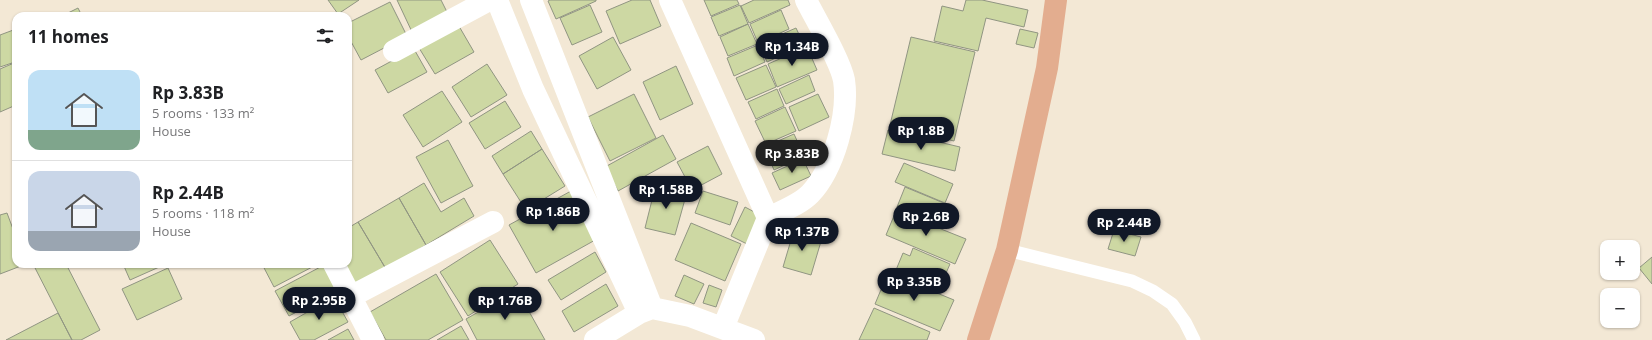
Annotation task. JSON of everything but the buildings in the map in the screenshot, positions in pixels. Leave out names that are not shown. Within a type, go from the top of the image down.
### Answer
[{"type":"main road","points":[[978,340],[1007,250],[1047,68],[1056,0]]},
{"type":"street","points":[[394,51],[489,0]]},
{"type":"street","points":[[497,0],[533,89],[645,310]]},
{"type":"street","points":[[531,0],[645,310]]},
{"type":"street","points":[[670,0],[768,218]]},
{"type":"street","points":[[723,328],[768,218],[795,205],[810,194],[823,176],[832,158],[845,106],[844,79],[835,56],[806,0]]},
{"type":"street","points":[[352,296],[493,222]]},
{"type":"street","points":[[336,268],[352,296],[373,340]]},
{"type":"street","points":[[595,340],[645,310],[690,316],[754,340]]},
{"type":"lane","points":[[1007,250],[1132,282],[1153,291],[1172,304],[1185,322],[1194,340]]}]
